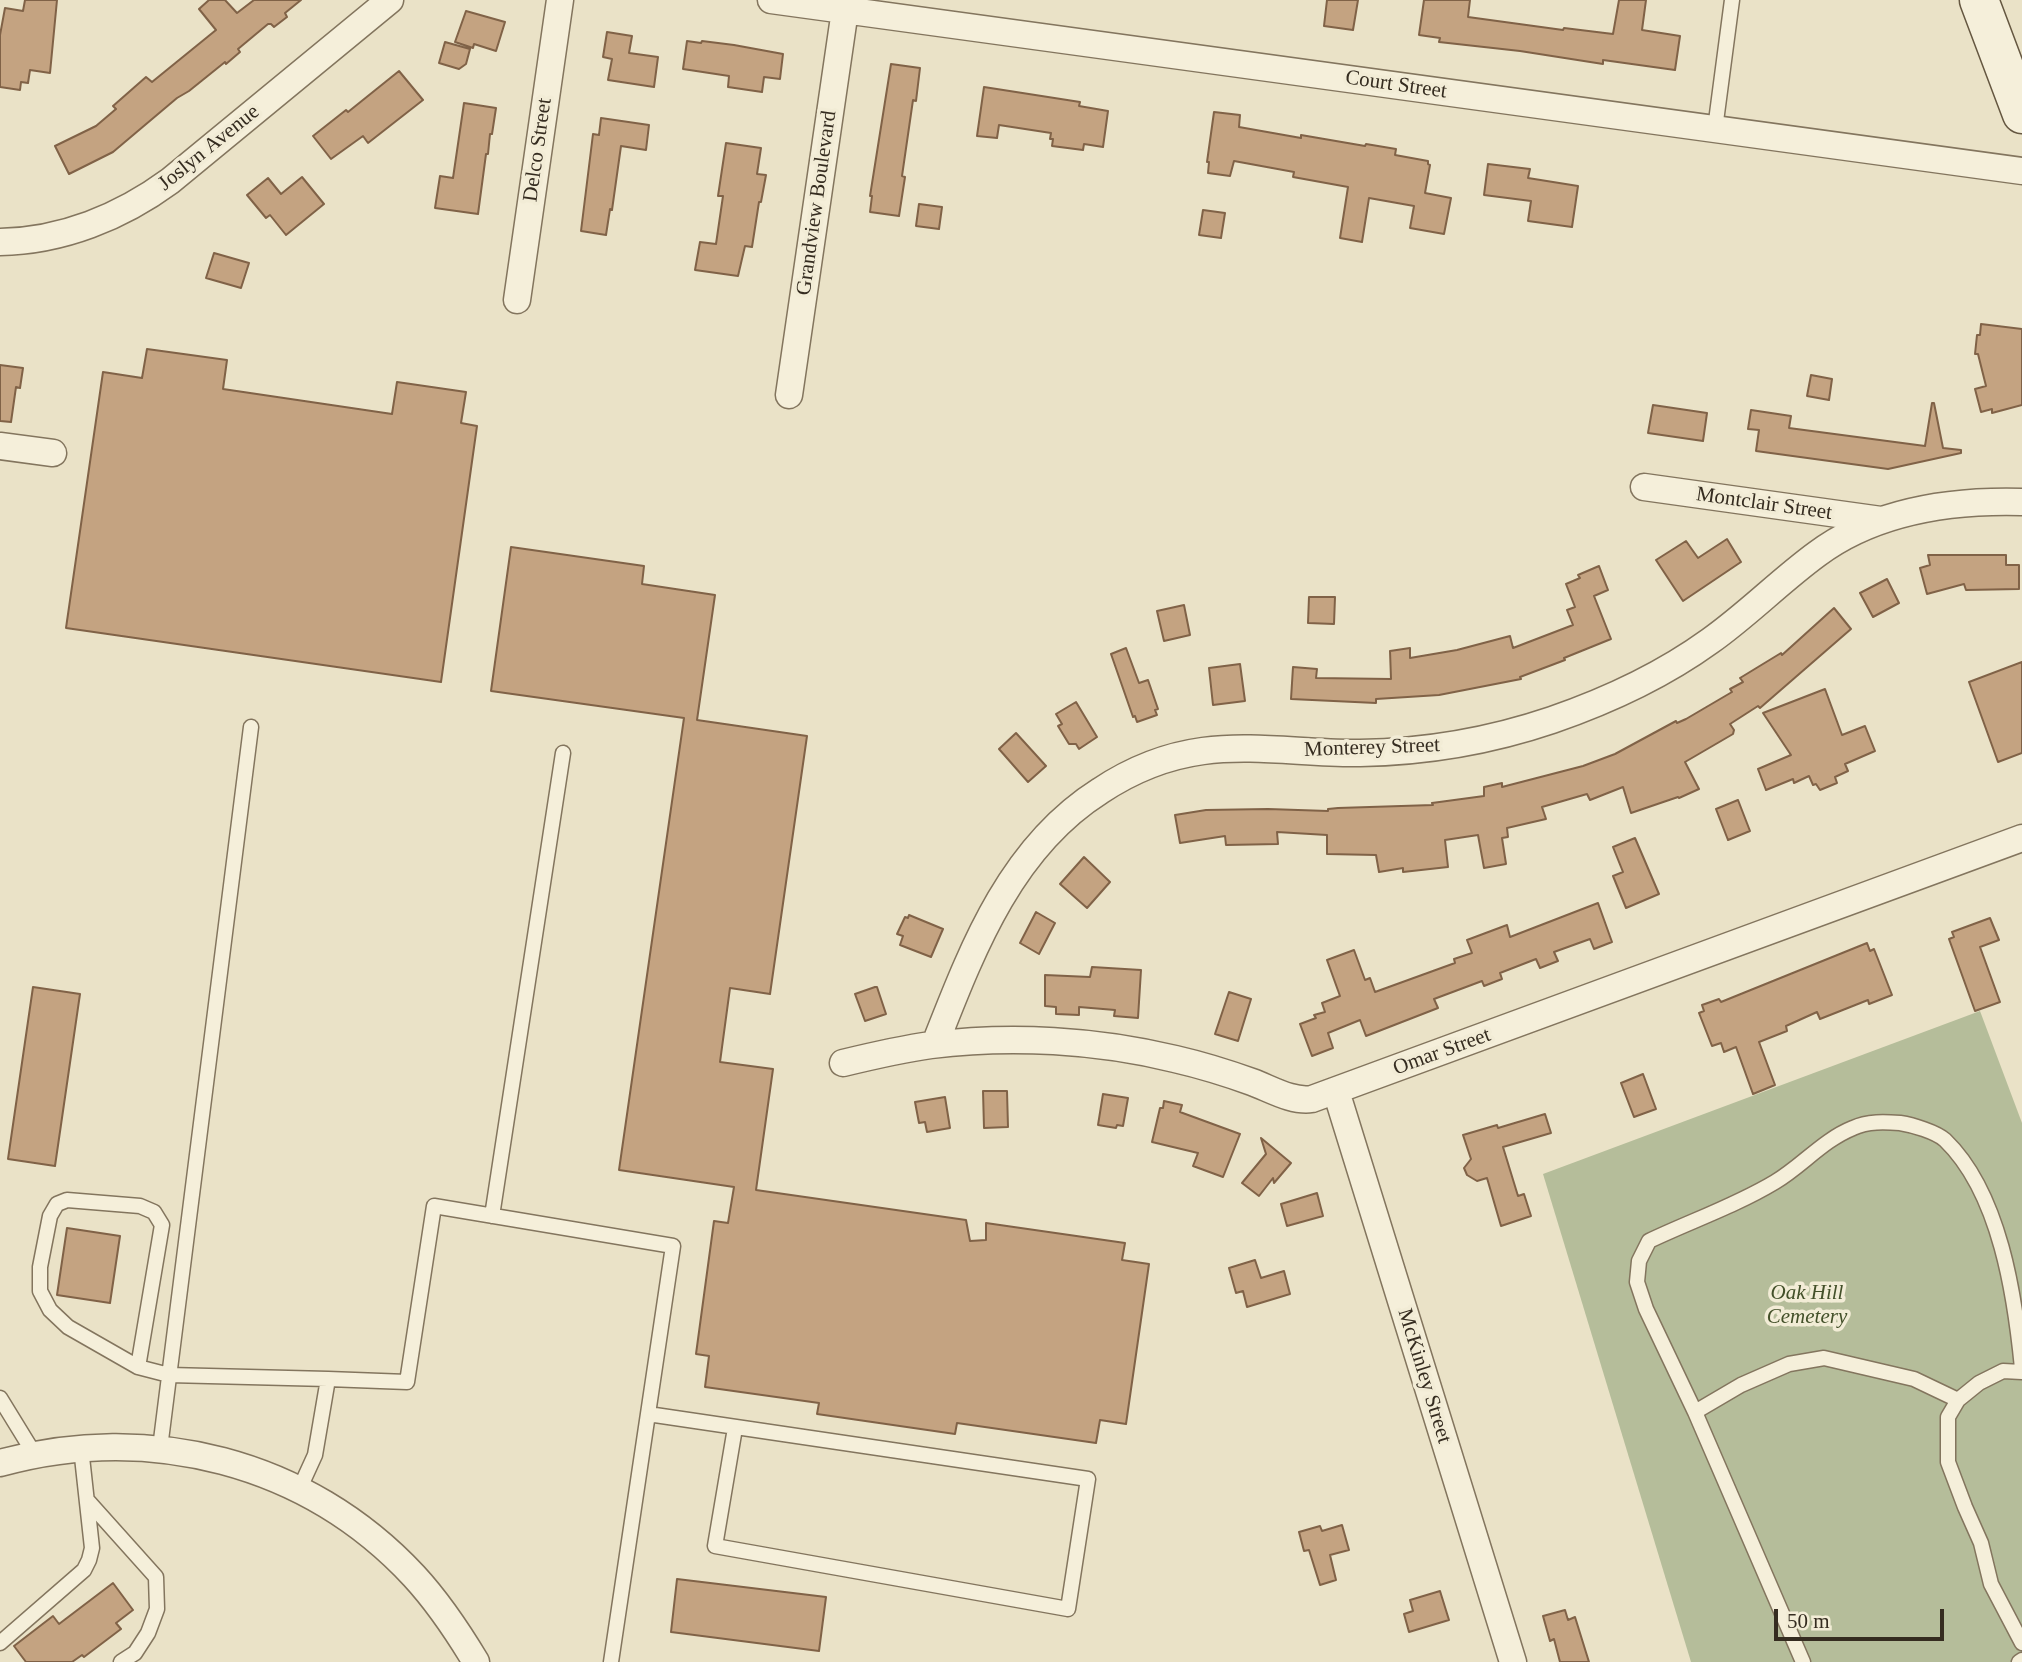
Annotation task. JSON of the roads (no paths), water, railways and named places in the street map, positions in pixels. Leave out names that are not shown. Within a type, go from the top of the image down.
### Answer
[{"type":"main road","points":[[1979,0],[2022,114]]},
{"type":"street","name":"Joslyn Avenue","points":[[0,242],[28,240],[74,231],[110,217],[145,198],[170,181],[390,0]]},
{"type":"street","name":"Delco Street","points":[[517,300],[560,0]]},
{"type":"street","name":"Court Street","points":[[771,0],[2022,171]]},
{"type":"street","name":"Grandview Boulevard","points":[[789,395],[845,10]]},
{"type":"street","points":[[0,446],[53,453]]},
{"type":"street","name":"Montclair Street","points":[[1644,487],[1883,520]]},
{"type":"street","name":"Monterey Street","points":[[935,1044],[984,927],[1011,882],[1037,847],[1065,818],[1117,780],[1164,760],[1201,751],[1235,749],[1358,753],[1409,750],[1478,740],[1551,721],[1613,695],[1688,656],[1728,628],[1823,550],[1846,536],[1883,520],[1948,504],[2022,502]]},
{"type":"street","name":"Omar Street","points":[[842,1063],[935,1044],[1037,1041],[1098,1045],[1141,1051],[1191,1063],[1300,1100],[1312,1099],[2022,838]]},
{"type":"street","name":"McKinley Street","points":[[1336,1091],[1513,1662]]},
{"type":"street","points":[[0,1463],[81,1448],[120,1446],[160,1448],[204,1456],[258,1472],[299,1490],[353,1523],[404,1566],[443,1612],[476,1662]]},
{"type":"lane","points":[[1715,129],[1732,0]]},
{"type":"lane","points":[[160,1448],[251,727]]},
{"type":"lane","points":[[492,1216],[562,753]]},
{"type":"lane","points":[[1803,1662],[1695,1412],[1646,1309],[1637,1282],[1639,1261],[1649,1241],[1745,1199],[1779,1180],[1826,1143],[1854,1127],[1881,1121],[1912,1124],[1943,1138],[1982,1192],[2008,1270],[2022,1370],[2003,1371],[1979,1383],[1958,1400],[1948,1417],[1948,1462],[1981,1543],[1992,1584],[2022,1643]]},
{"type":"lane","points":[[138,1367],[162,1225],[154,1212],[140,1206],[67,1200],[57,1204],[50,1216],[40,1267],[40,1291],[50,1310],[68,1327],[138,1367],[169,1375],[407,1382],[434,1206],[673,1246],[611,1662]]},
{"type":"lane","points":[[1695,1412],[1741,1385],[1789,1364],[1824,1358],[1914,1379],[1958,1400]]},
{"type":"lane","points":[[299,1490],[315,1455],[328,1380]]},
{"type":"lane","points":[[0,1398],[36,1455]]},
{"type":"lane","points":[[648,1414],[1088,1479],[1068,1609],[715,1546],[735,1428]]},
{"type":"lane","points":[[0,1643],[84,1570],[89,1560],[92,1548],[81,1448]]},
{"type":"lane","points":[[87,1500],[156,1577],[157,1609],[148,1633],[135,1653],[121,1662]]},
{"type":"park label","name":"Oak Hill Cemetery","points":[[1807,1305]]}]
